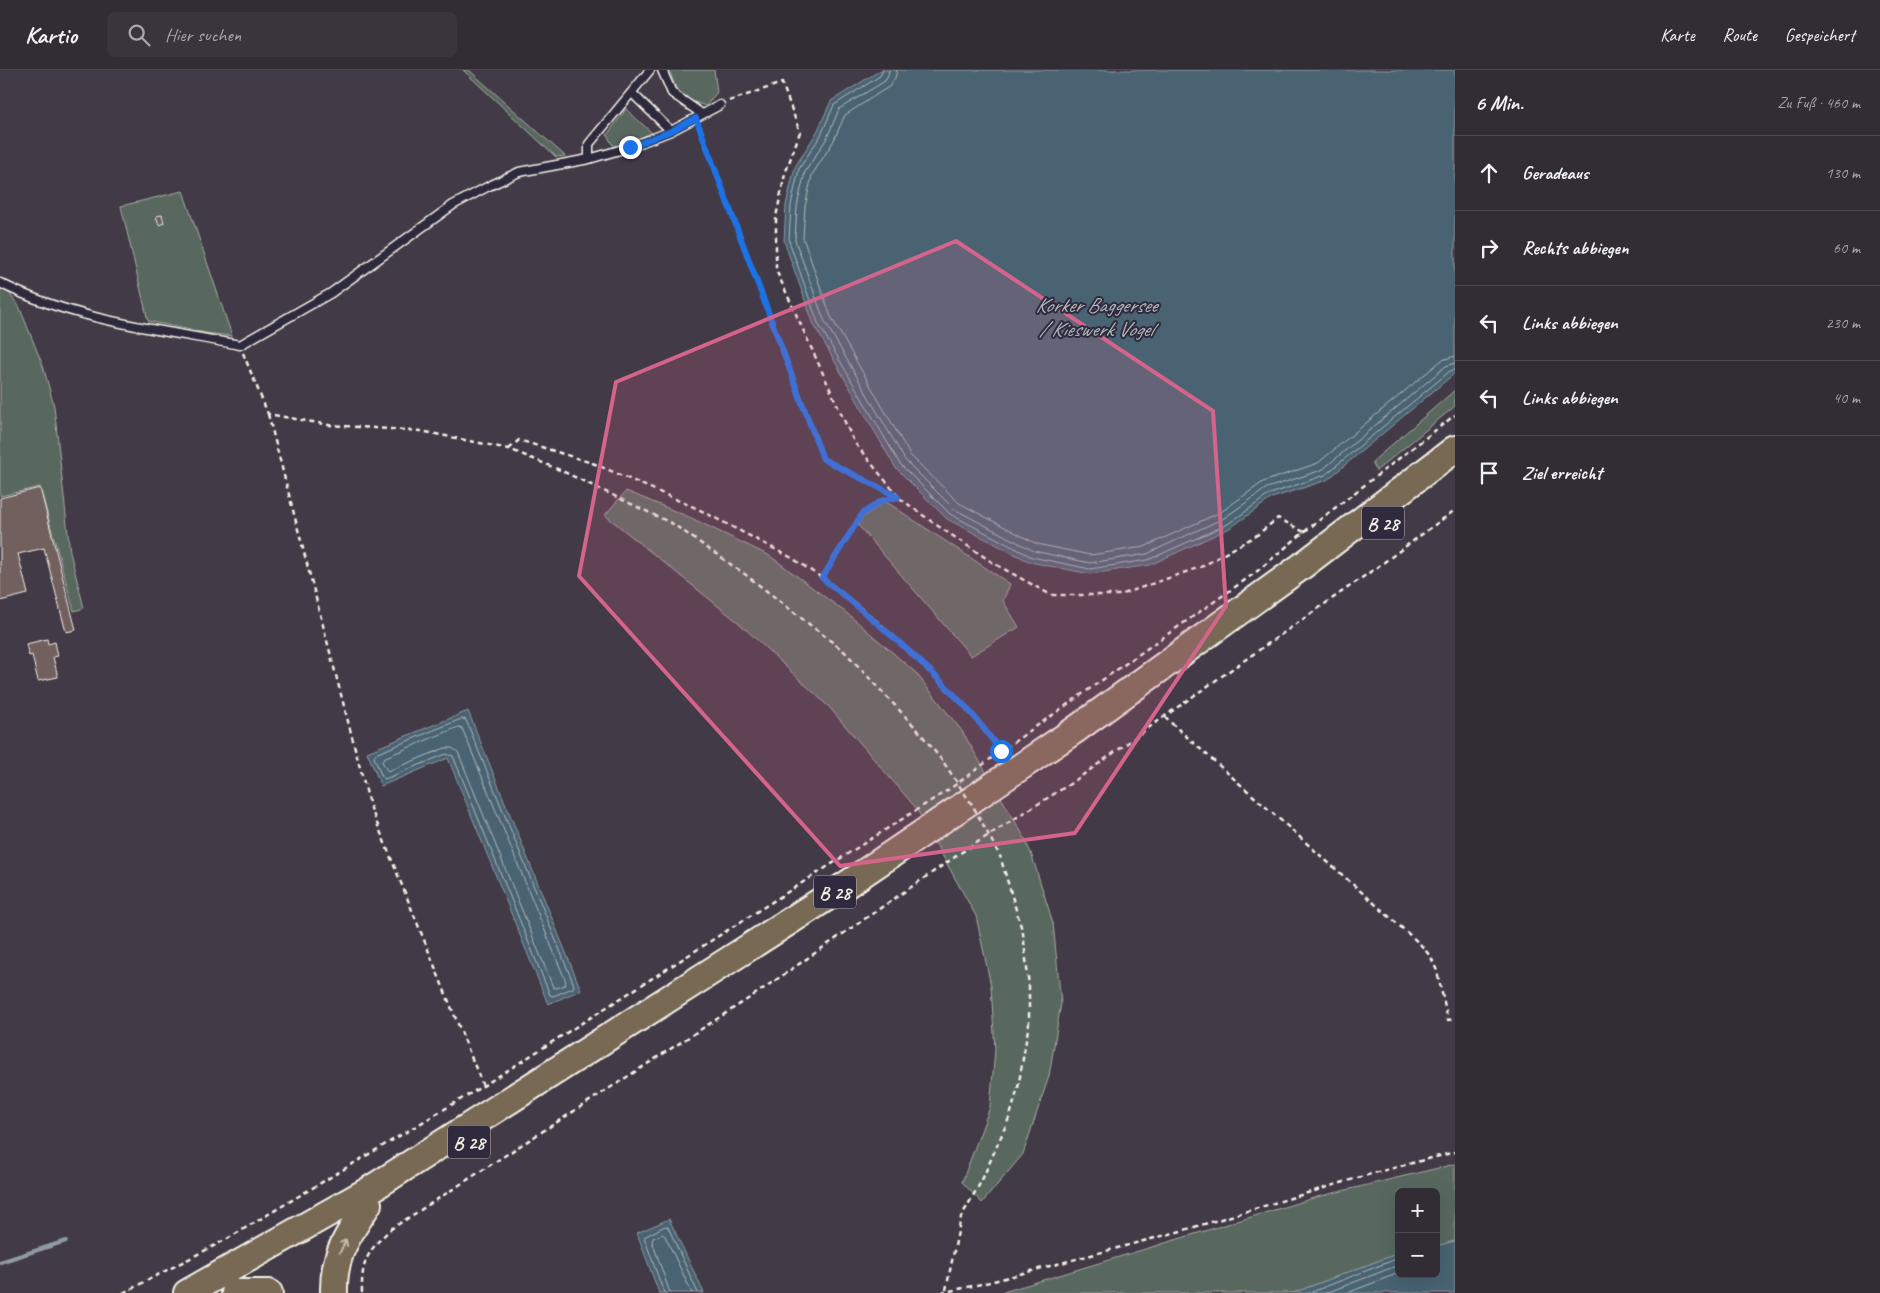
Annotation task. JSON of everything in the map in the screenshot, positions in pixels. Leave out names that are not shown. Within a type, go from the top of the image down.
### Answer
[{"type":"highway","name":"B 28","points":[[187,1293],[371,1189],[842,887],[1075,730],[1302,566],[1455,449]]},
{"type":"highway","name":"B 28","points":[[208,1293],[336,1224],[570,1081],[866,889],[1110,722],[1311,578],[1455,468]]},
{"type":"highway","points":[[334,1293],[336,1261],[342,1245],[368,1204]]},
{"type":"highway","points":[[235,1293],[268,1293]]},
{"type":"lane","points":[[589,159],[589,144],[650,70]]},
{"type":"lane","points":[[662,70],[672,93],[699,116]]},
{"type":"lane","points":[[632,93],[671,131]]},
{"type":"lane","points":[[0,282],[49,304],[93,316],[240,345],[331,293],[454,206],[487,186],[520,172],[589,159],[630,147],[671,131],[720,105]]},
{"type":"path","points":[[720,105],[782,83],[800,132],[785,174],[776,217],[776,270],[854,442],[898,497]]},
{"type":"path","points":[[699,116],[823,459],[898,497],[995,564],[1052,595],[1120,595],[1203,566],[1257,535],[1278,518],[1304,532]]},
{"type":"path","points":[[240,345],[268,414],[370,806],[483,1086]]},
{"type":"path","points":[[268,414],[329,426],[421,430],[509,449],[560,470],[673,524],[746,575],[845,652],[917,729],[944,763],[973,806],[1000,856],[1023,933],[1029,986],[1029,1023],[1020,1078],[1010,1116],[982,1180],[961,1217],[946,1291]]},
{"type":"path","points":[[123,1293],[226,1239],[483,1086],[951,788],[1255,573],[1304,532],[1455,415]]},
{"type":"path","points":[[509,449],[519,440],[595,464],[698,508],[792,558],[822,578],[880,624],[966,707],[1001,751]]},
{"type":"path","points":[[822,578],[862,514],[881,501],[898,497]]},
{"type":"path","points":[[362,1293],[364,1264],[374,1245],[391,1229],[751,997],[965,850],[1073,782],[1383,564],[1455,510]]},
{"type":"path","points":[[1165,716],[1176,728],[1420,944],[1432,957],[1448,1020],[1455,1019]]},
{"type":"path","points":[[940,1293],[990,1282],[1171,1234],[1374,1173],[1455,1152]]},
{"type":"highlighted area","points":[[956,241],[1213,411],[1226,606],[1075,833],[840,866],[579,576],[616,382]]},
{"type":"green space","points":[[463,70],[469,70],[565,156],[556,157]]},
{"type":"green space","points":[[669,70],[714,70],[717,92],[706,106],[691,100],[678,90]]},
{"type":"green space","points":[[626,109],[653,134],[616,146],[612,144],[607,135]]},
{"type":"green space","points":[[183,191],[232,336],[206,333],[148,321],[121,206]]},
{"type":"green space","points":[[0,288],[8,292],[19,306],[43,366],[54,406],[70,552],[84,608],[74,611],[40,487],[0,496]]},
{"type":"green space","points":[[1455,390],[1455,406],[1376,471],[1372,462]]},
{"type":"green space","points":[[626,491],[689,517],[770,556],[849,615],[915,672],[962,731],[1023,835],[1031,853],[1053,923],[1061,1003],[1049,1076],[1023,1154],[982,1203],[962,1182],[990,1107],[995,1050],[991,986],[976,916],[916,808],[829,707],[739,623],[605,515]]},
{"type":"green space","points":[[885,501],[1010,584],[1003,601],[1019,627],[971,656],[858,525],[863,517]]},
{"type":"green space","points":[[1455,1164],[1455,1241],[1440,1245],[1440,1188],[1395,1188],[1395,1255],[1293,1293],[1000,1293],[1317,1197]]},
{"type":"water","name":"Korker Baggersee / Kieswerk Vogel","points":[[881,70],[1455,70],[1455,373],[1327,480],[1272,498],[1230,528],[1150,565],[1090,574],[1030,562],[947,519],[895,467],[814,325],[784,241],[786,205],[795,167],[817,132],[831,101]]},
{"type":"water","points":[[468,711],[581,990],[548,1004],[448,758],[381,786],[367,752]]},
{"type":"water","points":[[669,1219],[704,1293],[659,1293],[637,1233]]},
{"type":"water","points":[[1455,1241],[1455,1293],[1293,1293],[1395,1255],[1395,1278],[1440,1278],[1440,1245]]},
{"type":"building","points":[[162,215],[164,223],[159,225],[156,216]]},
{"type":"building","points":[[40,488],[76,630],[66,632],[44,548],[18,554],[28,594],[0,601],[0,498]]},
{"type":"building","points":[[47,639],[48,644],[55,642],[58,656],[53,657],[58,677],[38,681],[32,655],[29,656],[26,644]]},
{"type":"waterway","points":[[0,1262],[66,1241]]},
{"type":"route","points":[[630,147],[671,131],[696,118],[823,459],[898,497],[881,501],[862,514],[822,578],[880,624],[939,680],[966,707],[1001,751]]}]
